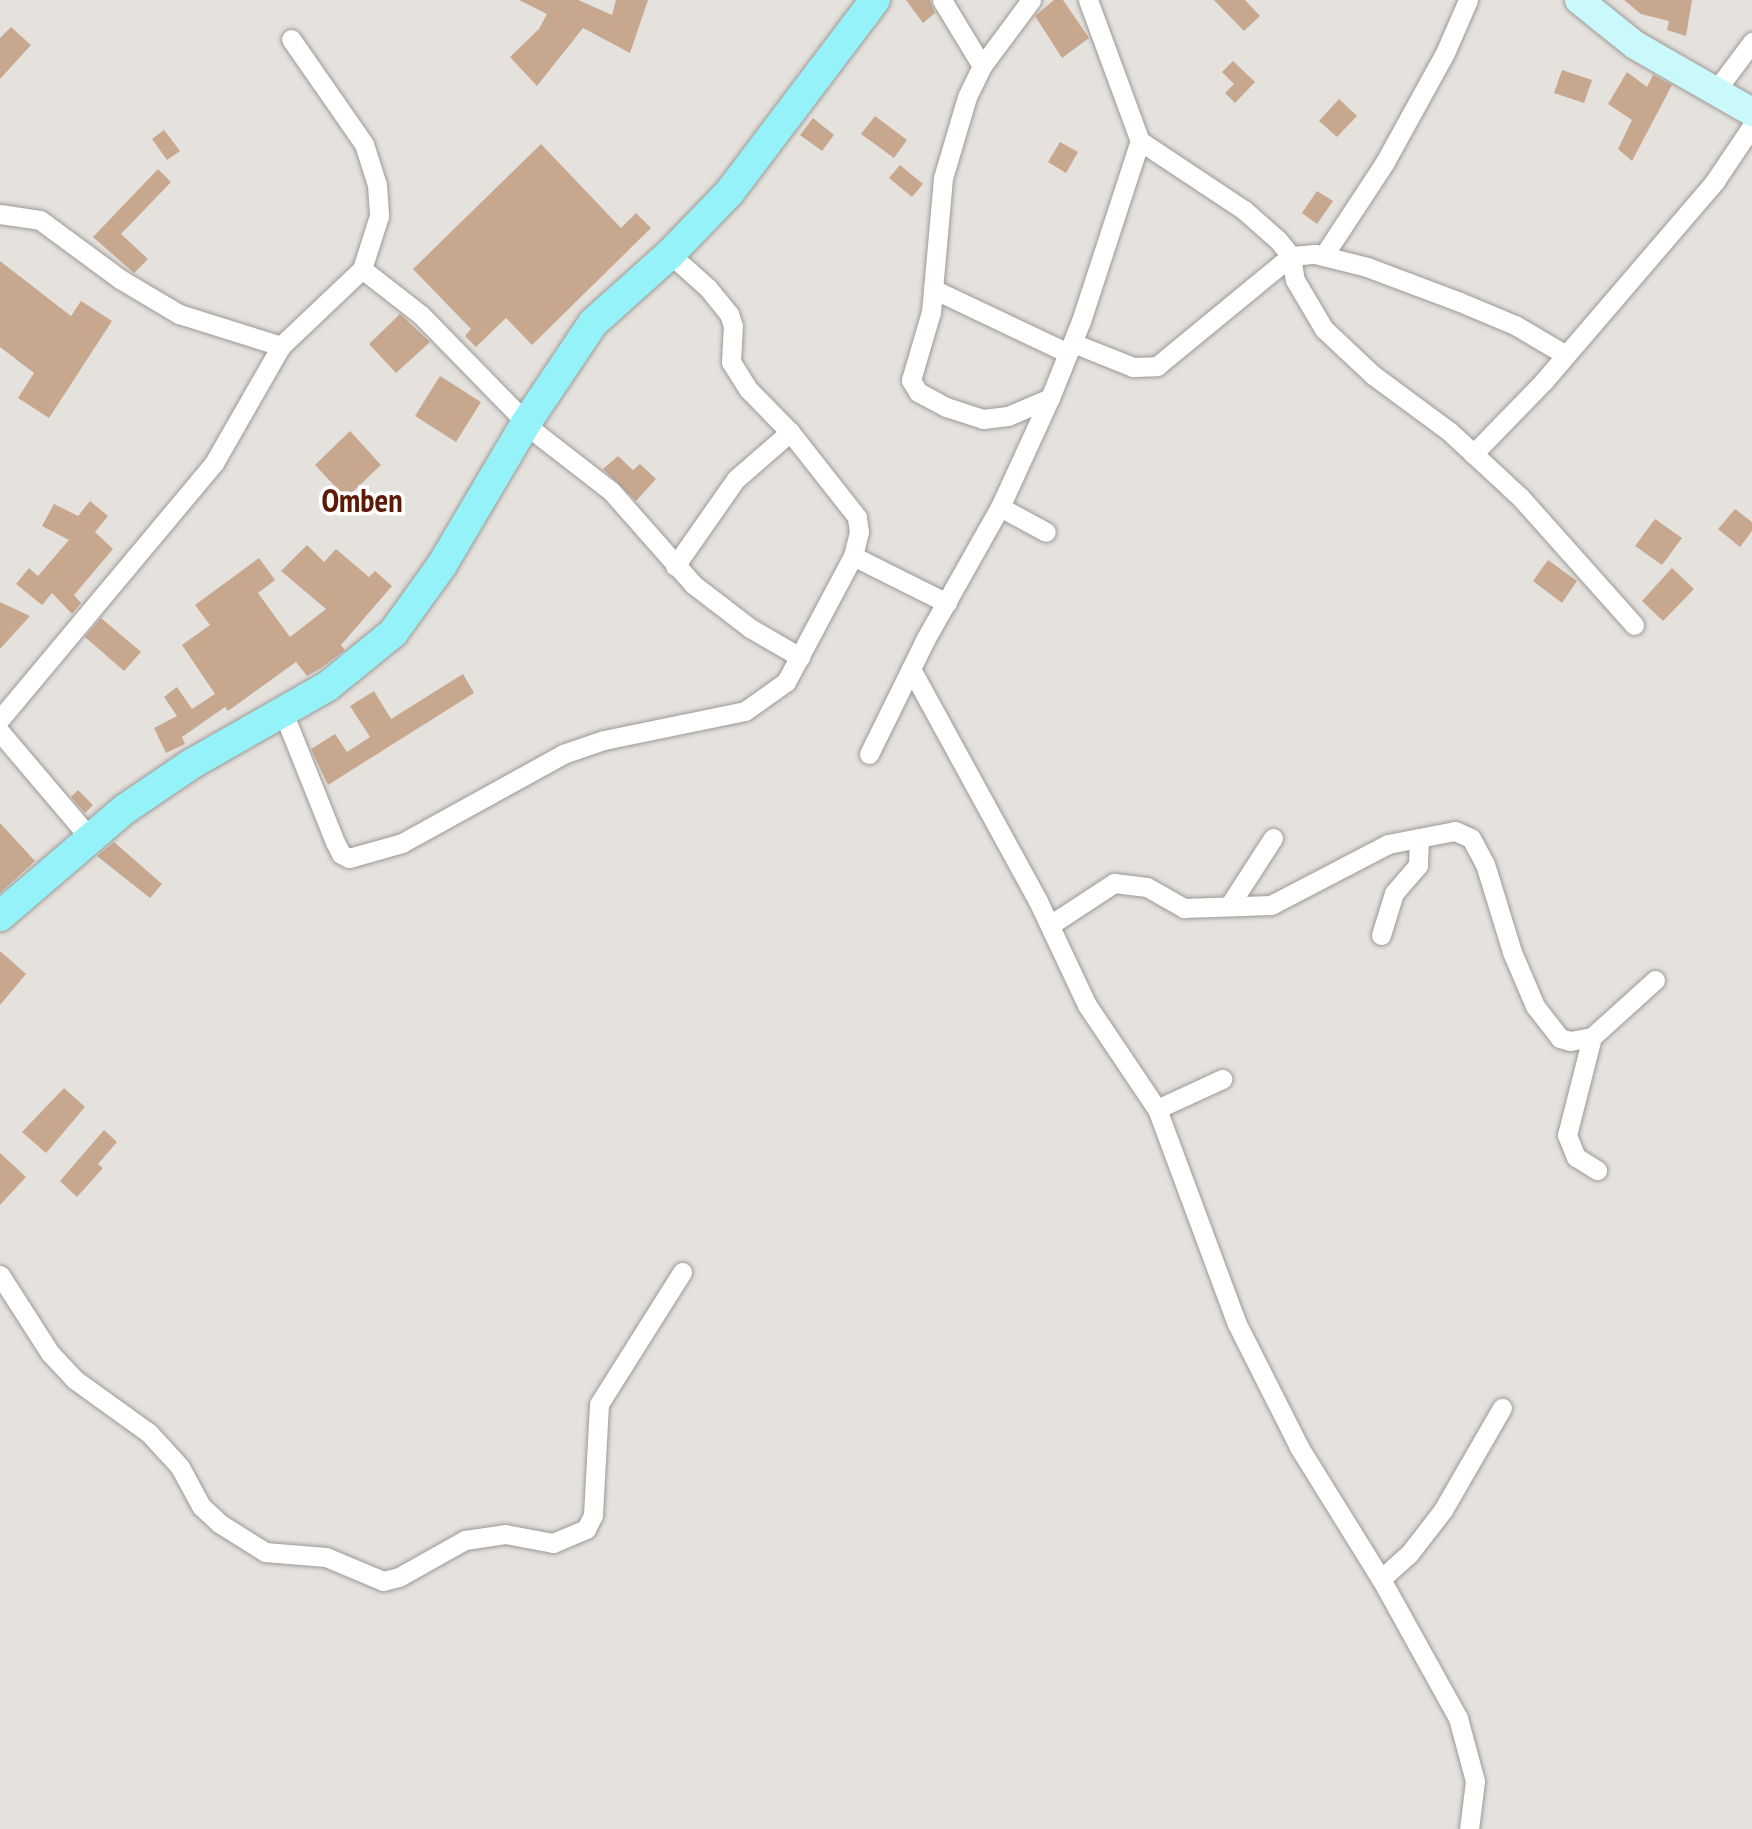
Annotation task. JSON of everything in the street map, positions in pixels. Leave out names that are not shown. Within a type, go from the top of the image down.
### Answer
[{"type":"main road","points":[[0,916],[89,837],[193,763],[353,668],[393,633],[442,565],[526,423],[593,323],[670,254],[729,192],[875,0]]},
{"type":"street","points":[[942,0],[982,66]]},
{"type":"street","points":[[1031,0],[982,66],[967,97],[943,178],[933,289],[912,387],[946,407],[983,419],[1009,416],[1049,398]]},
{"type":"street","points":[[1088,0],[1140,141],[1244,210],[1291,256],[1295,280],[1324,329],[1354,359],[1473,454],[1521,498],[1634,625]]},
{"type":"street","points":[[1324,255],[1391,151],[1468,0]]},
{"type":"street","points":[[1579,0],[1635,45],[1717,89],[1752,112]]},
{"type":"street","points":[[0,719],[192,493],[214,463],[281,345],[362,270],[379,216],[377,185],[365,145],[290,39]]},
{"type":"street","points":[[1717,89],[1752,41]]},
{"type":"street","points":[[1473,454],[1566,355],[1715,181],[1752,126]]},
{"type":"street","points":[[869,754],[911,669],[1000,507],[1049,398],[1071,348],[1140,141]]},
{"type":"street","points":[[0,214],[40,220],[120,279],[179,314],[281,345]]},
{"type":"street","points":[[283,712],[335,842],[341,854],[349,858],[410,839],[562,754],[604,740],[745,710],[780,688],[800,657],[853,556],[859,532],[857,517],[790,432],[736,372],[731,362],[733,326],[729,314],[670,254]]},
{"type":"street","points":[[933,289],[1071,348],[1133,367],[1157,366],[1291,256],[1324,255],[1515,324],[1566,355]]},
{"type":"street","points":[[362,270],[421,315],[526,423],[611,491],[674,566],[718,605],[800,657]]},
{"type":"street","points":[[674,566],[736,479],[790,432]]},
{"type":"street","points":[[1000,507],[1046,532]]},
{"type":"street","points":[[853,556],[947,603]]},
{"type":"street","points":[[911,669],[1049,925],[1087,1004],[1157,1108],[1237,1324],[1310,1468],[1381,1579],[1467,1739],[1475,1781],[1469,1829]]},
{"type":"street","points":[[0,732],[89,837]]},
{"type":"street","points":[[1049,925],[1114,883],[1147,887],[1184,908],[1271,905],[1368,852],[1455,831],[1471,838],[1535,1006],[1560,1038],[1570,1041],[1592,1037],[1655,980]]},
{"type":"street","points":[[1229,906],[1273,838]]},
{"type":"street","points":[[1381,935],[1394,893],[1418,865],[1419,838]]},
{"type":"street","points":[[1592,1037],[1567,1135],[1576,1157],[1597,1170]]},
{"type":"street","points":[[1157,1108],[1222,1079]]},
{"type":"street","points":[[0,1275],[50,1353],[74,1379],[149,1433],[180,1467],[201,1506],[219,1523],[265,1552],[326,1557],[383,1581],[399,1577],[464,1540],[505,1534],[553,1543],[586,1529],[593,1515],[599,1404],[682,1272]]},
{"type":"street","points":[[1381,1579],[1409,1554],[1443,1510],[1502,1408]]},
{"type":"building","points":[[519,0],[578,0],[612,15],[616,0],[648,0],[630,53],[583,28],[537,86],[510,57],[539,29],[547,14]]},
{"type":"building","points":[[906,0],[930,0],[935,13],[923,23]]},
{"type":"building","points":[[1054,0],[1063,0],[1089,38],[1062,58],[1035,16]]},
{"type":"building","points":[[1214,0],[1245,0],[1260,16],[1244,31]]},
{"type":"building","points":[[1624,0],[1692,0],[1686,36],[1667,30],[1669,21],[1641,14]]},
{"type":"building","points":[[11,27],[31,45],[0,79],[0,38]]},
{"type":"building","points":[[1233,61],[1255,82],[1235,103],[1225,93],[1234,84],[1222,72]]},
{"type":"building","points":[[1562,70],[1592,80],[1584,103],[1554,93]]},
{"type":"building","points":[[1627,72],[1647,87],[1653,75],[1672,85],[1632,161],[1618,149],[1632,120],[1608,104]]},
{"type":"building","points":[[1339,99],[1357,116],[1337,137],[1319,121]]},
{"type":"building","points":[[875,116],[907,140],[894,158],[861,134]]},
{"type":"building","points":[[813,118],[834,135],[822,151],[800,135]]},
{"type":"building","points":[[164,130],[180,151],[167,160],[152,139]]},
{"type":"building","points":[[1060,142],[1078,152],[1066,173],[1048,162]]},
{"type":"building","points":[[541,144],[621,228],[636,213],[651,228],[532,345],[506,318],[476,347],[465,336],[471,329],[413,269]]},
{"type":"building","points":[[900,165],[923,184],[912,197],[889,178]]},
{"type":"building","points":[[158,169],[171,182],[121,234],[148,259],[134,273],[93,237]]},
{"type":"building","points":[[1317,191],[1333,201],[1317,224],[1302,213]]},
{"type":"building","points":[[0,261],[71,316],[81,301],[112,321],[49,418],[18,398],[34,373],[0,347]]},
{"type":"building","points":[[400,314],[430,342],[396,373],[369,344]]},
{"type":"building","points":[[440,376],[481,402],[456,442],[415,416]]},
{"type":"building","points":[[350,431],[381,465],[346,498],[315,465]]},
{"type":"building","points":[[618,456],[633,470],[640,464],[656,479],[636,501],[603,469]]},
{"type":"building","points":[[90,501],[108,516],[95,532],[113,549],[74,595],[81,603],[72,614],[52,593],[42,605],[16,584],[29,568],[38,576],[69,540],[42,526],[54,504],[78,516]]},
{"type":"building","points":[[1735,509],[1752,522],[1752,531],[1740,547],[1718,529]]},
{"type":"building","points":[[1655,519],[1682,538],[1662,565],[1635,546]]},
{"type":"building","points":[[307,545],[324,562],[336,549],[369,577],[375,571],[392,586],[341,645],[345,650],[321,668],[307,676],[296,662],[228,711],[225,707],[182,737],[185,744],[166,753],[154,728],[177,716],[164,697],[177,687],[192,709],[215,694],[182,645],[210,625],[195,605],[259,558],[275,580],[258,593],[290,637],[326,609],[281,571]]},
{"type":"building","points":[[1548,560],[1577,581],[1562,603],[1533,581]]},
{"type":"building","points":[[1672,568],[1694,589],[1663,621],[1642,601]]},
{"type":"building","points":[[0,602],[30,616],[0,649]]},
{"type":"building","points":[[101,618],[141,652],[124,671],[85,637]]},
{"type":"building","points":[[463,674],[474,693],[328,785],[311,749],[335,734],[347,752],[370,737],[350,706],[374,691],[391,719]]},
{"type":"building","points":[[78,790],[93,805],[85,813],[71,797]]},
{"type":"building","points":[[0,823],[35,861],[0,893]]},
{"type":"building","points":[[114,842],[162,884],[150,898],[97,856]]},
{"type":"building","points":[[0,951],[26,974],[0,1005]]},
{"type":"building","points":[[64,1088],[85,1107],[46,1153],[22,1132]]},
{"type":"building","points":[[104,1130],[117,1142],[98,1164],[103,1168],[77,1197],[60,1181]]},
{"type":"building","points":[[0,1153],[26,1177],[0,1205]]},
{"type":"district","name":"Omben","points":[[362,500]]}]
